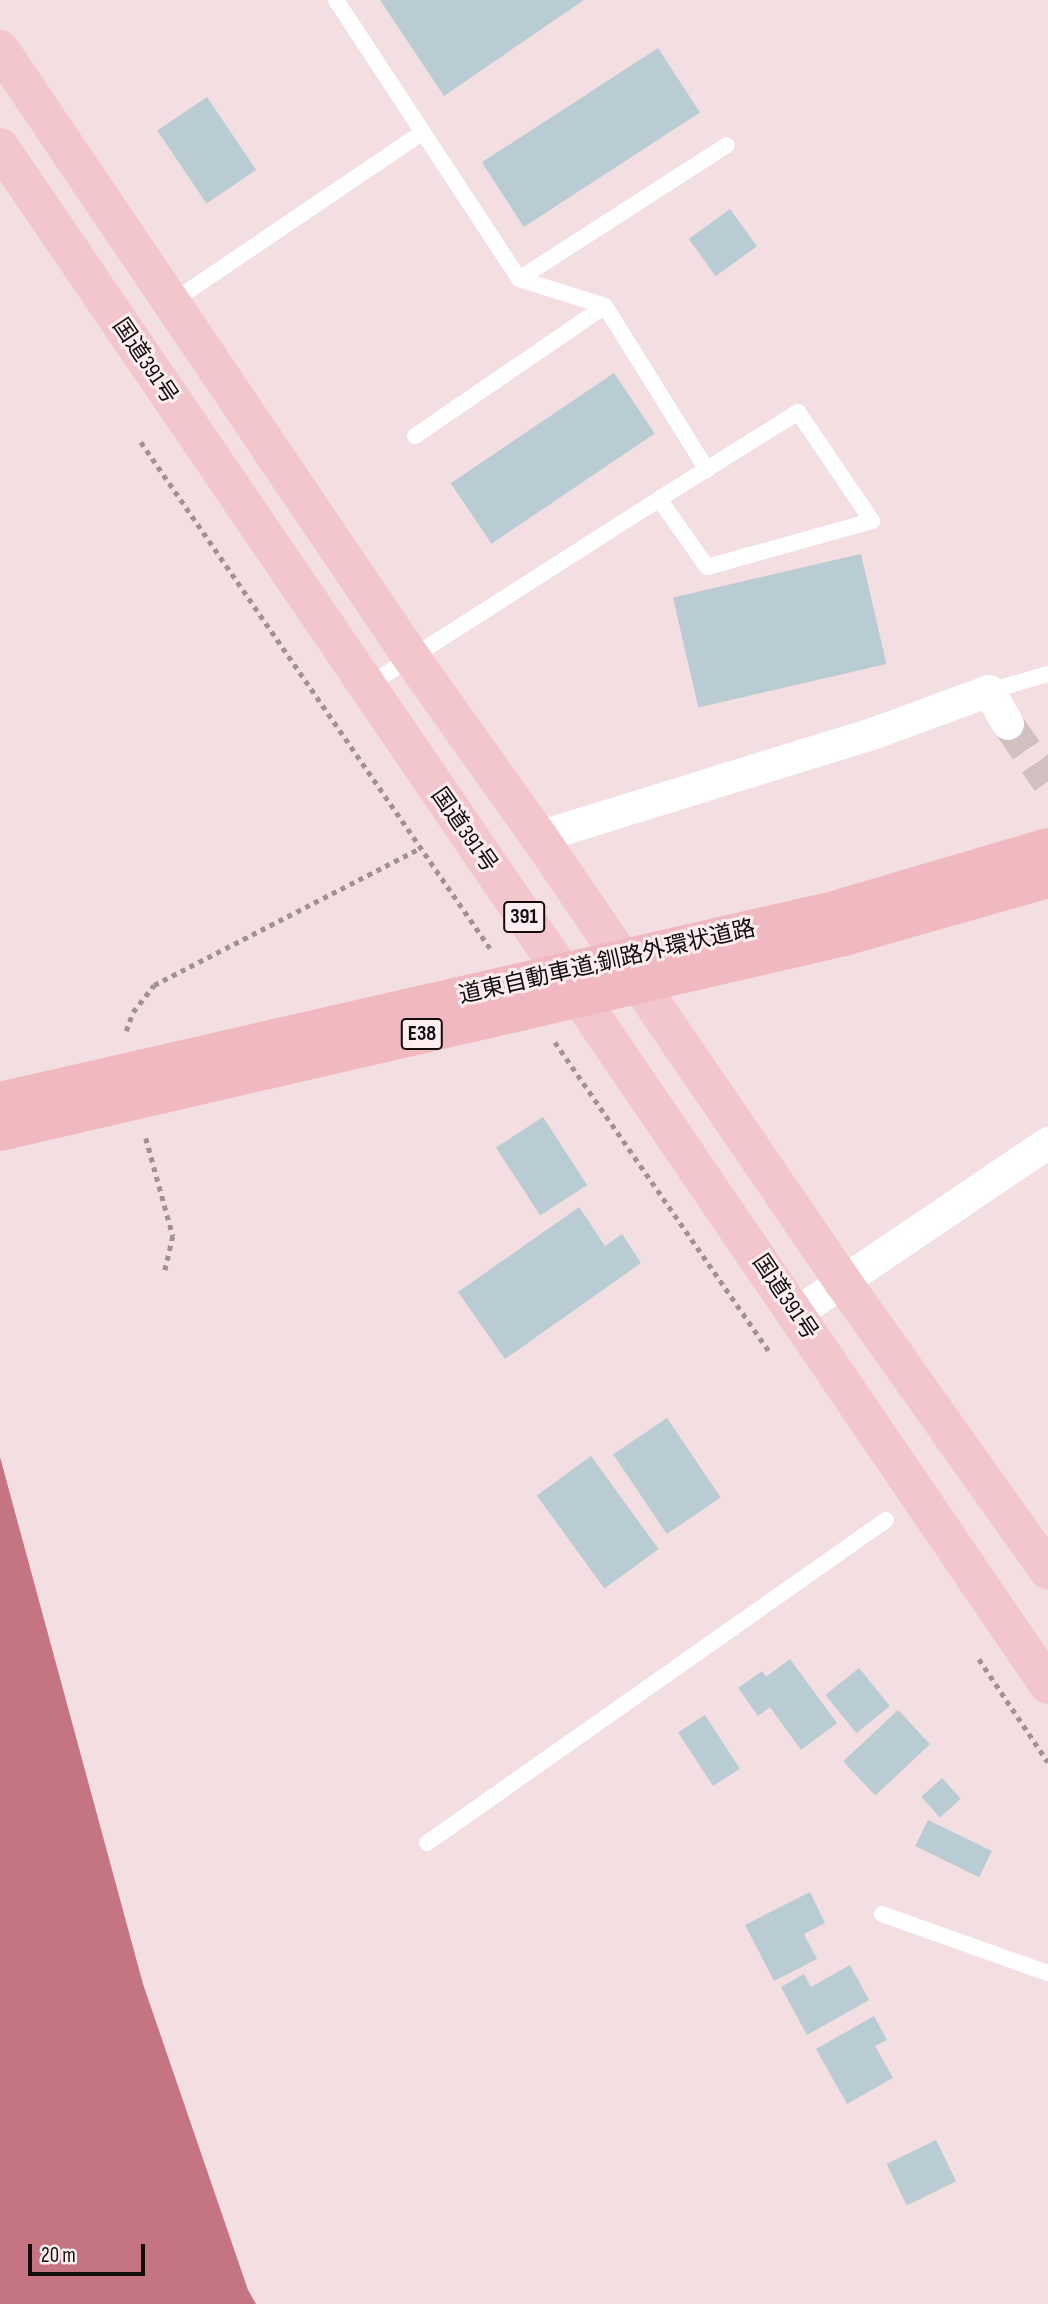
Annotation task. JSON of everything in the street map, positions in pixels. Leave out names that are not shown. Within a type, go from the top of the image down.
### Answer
[{"type":"highway","name":"391","points":[[0,48],[411,657],[539,837],[843,1282],[1048,1570]]},
{"type":"highway","name":"国道391号","points":[[0,147],[1048,1685]]},
{"type":"highway","name":"道東自動車道;釧路外環状道路","points":[[0,1132],[839,923],[1048,847]]},
{"type":"highway","name":"道東自動車道;釧路外環状道路","points":[[0,1101],[1048,879]]},
{"type":"street","points":[[539,837],[875,733],[989,691],[1007,724]]},
{"type":"street","points":[[797,1314],[1048,1143]]},
{"type":"lane","points":[[336,0],[519,279],[605,306],[706,470]]},
{"type":"lane","points":[[172,302],[423,132]]},
{"type":"lane","points":[[519,279],[727,145]]},
{"type":"lane","points":[[415,436],[605,306]]},
{"type":"lane","points":[[366,687],[659,499],[798,412],[872,521],[707,567],[659,499]]},
{"type":"lane","points":[[989,691],[1048,674]]},
{"type":"lane","points":[[427,1843],[886,1520]]},
{"type":"lane","points":[[882,1914],[1048,1973]]},
{"type":"path","points":[[141,442],[492,951]]},
{"type":"path","points":[[547,1030],[776,1361]]},
{"type":"path","points":[[971,1647],[1048,1762]]},
{"type":"shaded area","points":[[0,1457],[143,1984],[248,2290],[256,2304],[0,2304]]},
{"type":"building","points":[[380,0],[584,0],[444,96]]},
{"type":"building","points":[[658,48],[700,113],[524,227],[482,162]]},
{"type":"building","points":[[207,97],[256,170],[206,204],[157,131]]},
{"type":"building","points":[[730,209],[757,246],[716,276],[689,239]]},
{"type":"building","points":[[614,373],[655,434],[492,544],[451,483]]},
{"type":"building","points":[[861,554],[886,664],[698,708],[673,597]]},
{"type":"building","points":[[543,1117],[587,1185],[540,1215],[496,1147]]},
{"type":"building","points":[[579,1207],[605,1246],[622,1234],[641,1263],[505,1359],[458,1292]]},
{"type":"building","points":[[667,1418],[721,1498],[667,1534],[613,1454]]},
{"type":"building","points":[[591,1456],[659,1549],[604,1588],[537,1495]]},
{"type":"building","points":[[790,1659],[837,1723],[801,1750],[770,1707],[758,1716],[738,1688],[762,1671],[766,1677]]},
{"type":"building","points":[[859,1668],[890,1706],[856,1733],[826,1695]]},
{"type":"building","points":[[898,1710],[930,1744],[875,1796],[843,1761]]},
{"type":"building","points":[[705,1715],[740,1769],[713,1786],[678,1732]]},
{"type":"building","points":[[942,1778],[961,1799],[940,1818],[921,1797]]},
{"type":"building","points":[[928,1820],[992,1851],[979,1877],[915,1846]]},
{"type":"building","points":[[810,1892],[825,1923],[804,1934],[817,1959],[774,1981],[745,1925]]},
{"type":"building","points":[[850,1965],[869,2000],[807,2035],[781,1987],[804,1974],[811,1987]]},
{"type":"building","points":[[874,2016],[887,2040],[875,2046],[893,2078],[847,2104],[816,2049]]},
{"type":"building","points":[[936,2140],[956,2181],[907,2205],[887,2164]]},
{"type":"tunnel","points":[[1008,724],[1048,782]]}]
